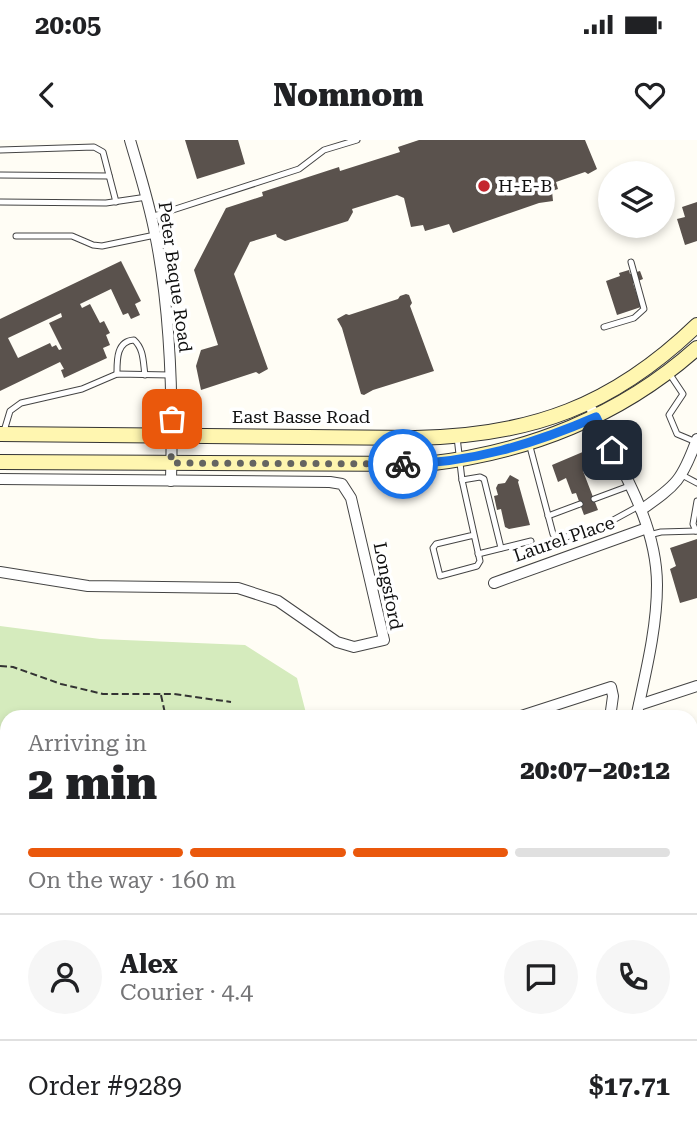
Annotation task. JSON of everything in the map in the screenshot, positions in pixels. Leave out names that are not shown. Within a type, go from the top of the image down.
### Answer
[{"type":"main road","name":"East Basse Road","points":[[2,434],[457,437],[534,424],[589,403],[654,363],[697,325]]},
{"type":"main road","points":[[0,462],[414,464],[459,460],[529,443],[596,417],[668,373],[697,348]]},
{"type":"street","name":"Peter Baque Road","points":[[130,140],[155,235],[168,334],[171,463]]},
{"type":"street","points":[[589,403],[640,508],[656,565],[657,600],[638,710]]},
{"type":"street","points":[[640,508],[665,493],[682,475],[694,455],[696,440]]},
{"type":"street","points":[[171,463],[171,481]]},
{"type":"street","name":"Longsford","points":[[0,479],[342,484],[351,498],[384,640],[354,647],[337,642],[290,607],[265,595],[245,590],[220,587],[88,586],[0,572]]},
{"type":"street","name":"Laurel Place","points":[[494,583],[648,532]]},
{"type":"street","points":[[639,705],[697,686]]},
{"type":"street","points":[[540,710],[611,687],[611,710]]},
{"type":"lane","points":[[151,217],[299,169],[324,150],[357,140]]},
{"type":"lane","points":[[0,150],[94,147],[103,152],[116,202]]},
{"type":"lane","points":[[0,175],[109,176]]},
{"type":"lane","points":[[0,202],[116,202],[146,197]]},
{"type":"lane","points":[[16,236],[72,236],[102,246],[155,235]]},
{"type":"lane","points":[[604,327],[634,318],[644,309],[631,262]]},
{"type":"lane","points":[[117,374],[118,353],[123,344],[134,340],[139,344],[145,375]]},
{"type":"lane","points":[[668,373],[683,394],[669,415],[677,434],[696,440]]},
{"type":"lane","points":[[2,434],[10,411],[21,403],[82,389],[117,374],[170,375]]},
{"type":"lane","points":[[457,437],[462,480],[480,561],[477,566],[440,576],[433,548],[436,544],[474,535]]},
{"type":"lane","points":[[529,443],[554,538],[562,540],[640,508]]},
{"type":"lane","points":[[682,475],[697,483]]},
{"type":"lane","points":[[462,480],[480,477],[484,479],[501,548]]},
{"type":"lane","points":[[594,499],[629,486]]},
{"type":"lane","points":[[648,532],[696,531],[693,524],[697,500]]},
{"type":"lane","points":[[548,516],[580,504]]},
{"type":"lane","points":[[478,554],[531,541]]},
{"type":"path","points":[[0,666],[13,667],[61,684],[103,694],[202,696],[231,702]]},
{"type":"path","points":[[161,694],[165,710]]},
{"type":"green space","points":[[0,626],[100,639],[245,645],[297,678],[305,710],[0,710]]},
{"type":"building","points":[[185,140],[238,140],[245,164],[197,179]]},
{"type":"building","points":[[419,140],[585,140],[597,169],[556,182],[558,189],[552,191],[553,201],[539,203],[453,233],[449,224],[425,231],[423,225],[411,227],[404,198],[397,195],[352,209],[348,221],[285,241],[276,234],[250,242],[234,274],[268,369],[201,390],[196,366],[201,350],[218,345],[194,270],[226,208],[263,196],[262,192],[339,167],[340,171],[400,152],[398,147]]},
{"type":"building","points":[[697,202],[697,241],[685,245],[677,219],[685,217],[682,207]]},
{"type":"building","points":[[121,261],[141,301],[135,304],[140,315],[131,319],[128,313],[123,315],[111,289],[80,304],[82,308],[90,304],[100,323],[104,321],[110,333],[106,335],[110,345],[103,348],[107,358],[64,378],[61,370],[64,369],[60,362],[0,391],[0,319]],"holes":[[[61,313],[62,317],[49,323],[62,349],[59,350],[56,345],[52,347],[50,343],[18,358],[8,338]]]},
{"type":"building","points":[[629,270],[630,274],[640,271],[643,279],[633,283],[641,307],[617,315],[606,281]]},
{"type":"building","points":[[406,294],[412,303],[410,306],[434,371],[361,394],[337,319]]},
{"type":"building","points":[[585,451],[592,468],[583,471],[598,510],[584,515],[576,493],[572,494],[566,478],[558,482],[552,465]]},
{"type":"building","points":[[510,475],[519,480],[530,525],[509,529],[505,527],[501,509],[497,510],[494,496],[498,495],[498,484],[505,483]]},
{"type":"building","points":[[697,539],[697,598],[680,603],[670,569],[676,566],[670,548]]},
{"type":"way so far","points":[[172,419],[171,463],[403,464]]},
{"type":"place","name":"H-E-B","points":[[484,186]]},
{"type":"route","points":[[403,464],[426,464],[492,454],[556,434],[596,417],[612,450]]}]
